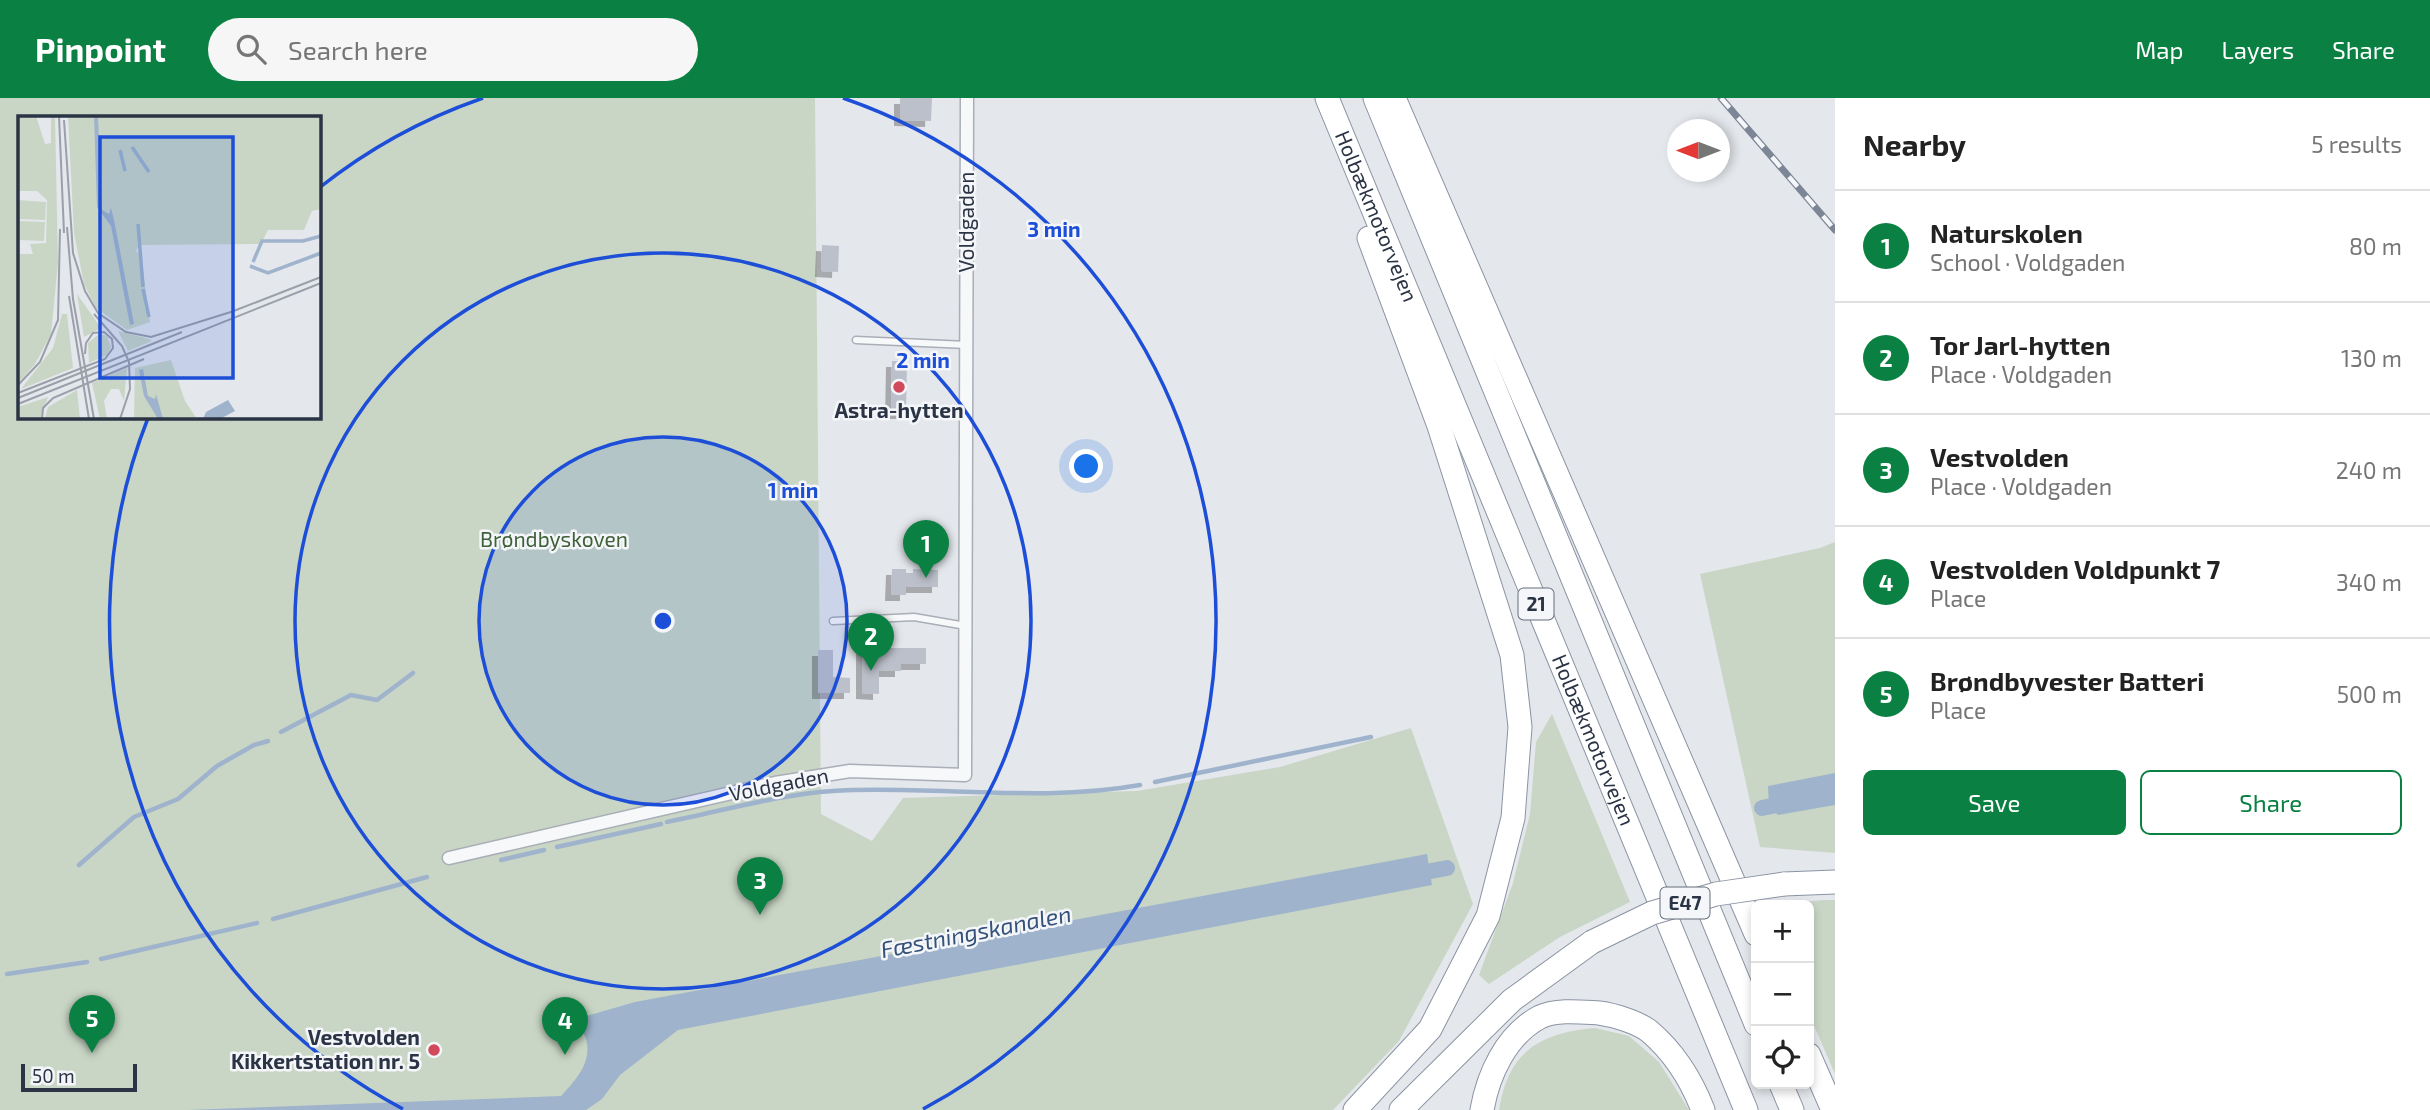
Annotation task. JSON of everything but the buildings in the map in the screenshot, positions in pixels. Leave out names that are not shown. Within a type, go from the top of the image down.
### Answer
[{"type":"highway","points":[[1327,98],[1356,205],[1439,426],[1512,655],[1520,727],[1513,818],[1488,916],[1430,1029],[1355,1110]]},
{"type":"highway","name":"Holbækmotorvejen","points":[[1327,98],[1746,1110]]},
{"type":"highway","name":"Holbækmotorvejen","points":[[1375,98],[1751,1012]]},
{"type":"highway","points":[[1394,98],[1751,922]]},
{"type":"highway","name":"E47","points":[[1401,1110],[1512,1000],[1592,942],[1652,913],[1716,894],[1784,884],[1835,882]]},
{"type":"highway","points":[[1482,1110],[1487,1081],[1511,1042],[1541,1017],[1577,1011],[1610,1015],[1647,1030],[1688,1073],[1703,1110]]},
{"type":"highway","points":[[1814,1066],[1833,1110]]},
{"type":"highway","points":[[1783,1089],[1792,1110]]},
{"type":"street","name":"Voldgaden","points":[[449,858],[775,783],[850,771],[965,775],[967,98]]},
{"type":"lane","points":[[856,341],[967,345]]},
{"type":"lane","points":[[833,621],[914,617],[966,626]]},
{"type":"green space","name":"Brøndbyskoven","points":[[0,98],[815,98],[821,814],[872,841],[903,798],[1137,791],[1280,767],[1411,728],[1473,904],[1399,1041],[1333,1110],[0,1110]]},
{"type":"green space","points":[[1835,542],[1835,853],[1760,847],[1700,574],[1820,548]]},
{"type":"green space","points":[[1552,714],[1630,902],[1560,937],[1489,984],[1479,975],[1513,883],[1530,814],[1536,742]]},
{"type":"green space","points":[[1835,900],[1835,1074],[1814,1026],[1814,901]]},
{"type":"green space","points":[[1595,1028],[1629,1036],[1659,1062],[1689,1110],[1499,1110],[1510,1073],[1529,1049],[1558,1035]]},
{"type":"water","points":[[1835,773],[1835,805],[1778,815],[1769,806],[1768,786]]},
{"type":"water","points":[[1427,854],[1432,885],[678,1030],[620,1075],[602,1099],[586,1110],[187,1110],[561,1096],[583,1067],[586,1041],[583,1032],[552,1038],[545,1028],[635,1002]]},
{"type":"waterway","points":[[281,732],[351,695],[377,700],[413,673]]},
{"type":"waterway","points":[[1155,782],[1371,737]]},
{"type":"waterway","points":[[79,865],[134,817],[178,799],[217,766],[254,745],[268,741]]},
{"type":"waterway","points":[[667,822],[782,797],[829,791],[1068,793],[1140,785]]},
{"type":"waterway","name":"Fæstningskanalen","points":[[1762,808],[1791,802]]},
{"type":"waterway","points":[[557,847],[661,824]]},
{"type":"waterway","points":[[501,860],[544,850]]},
{"type":"waterway","name":"Fæstningskanalen","points":[[1410,875],[1447,868]]},
{"type":"waterway","points":[[273,919],[427,877]]},
{"type":"waterway","points":[[101,959],[257,923]]},
{"type":"waterway","points":[[7,974],[87,962]]},
{"type":"railway","points":[[1721,98],[1835,230]]},
{"type":"place","name":"Astra-hytten","points":[[899,387]]},
{"type":"place","name":"Naturskolen","points":[[926,578]]},
{"type":"place","name":"Tor Jarl-hytten","points":[[871,671]]},
{"type":"place","name":"Vestvolden","points":[[760,915]]},
{"type":"place","name":"Vestvolden Kikkertstation nr. 5","points":[[434,1050]]},
{"type":"place","name":"Brøndbyvester Batteri","points":[[92,1053]]},
{"type":"place","name":"Vestvolden Voldpunkt 7","points":[[565,1055]]}]
